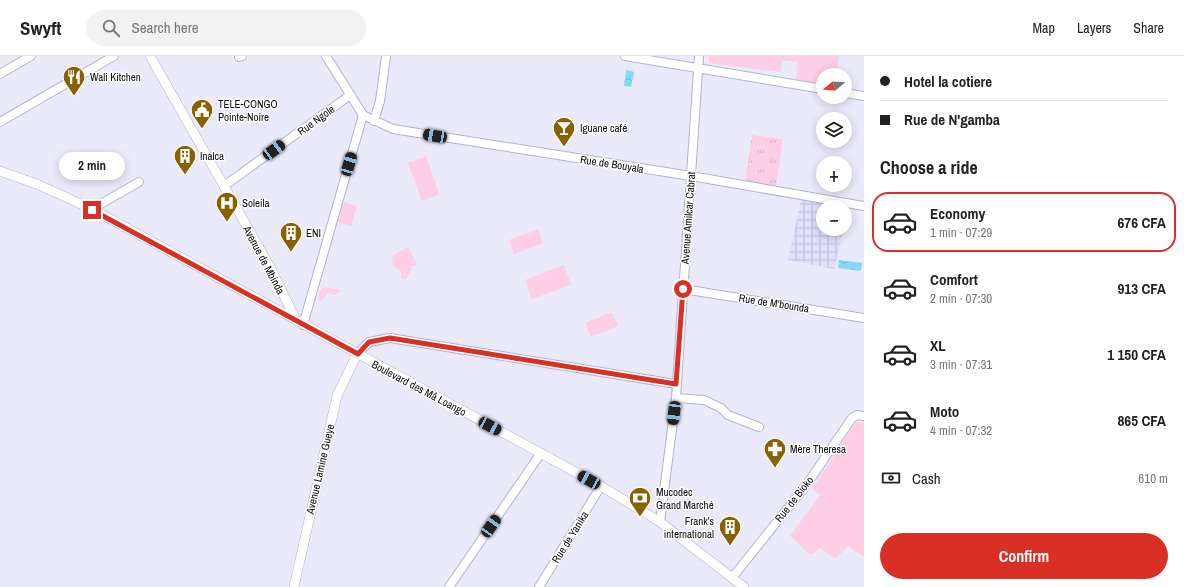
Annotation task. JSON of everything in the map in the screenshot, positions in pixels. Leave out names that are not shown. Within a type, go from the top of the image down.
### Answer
[{"type":"street","points":[[0,74],[31,56]]},
{"type":"street","points":[[0,122],[114,56]]},
{"type":"street","name":"Avenue de Mbinda","points":[[150,56],[270,267],[295,318]]},
{"type":"street","points":[[303,325],[363,115],[349,96],[326,56]]},
{"type":"street","points":[[374,121],[380,101],[386,56]]},
{"type":"street","points":[[625,56],[816,88]]},
{"type":"street","name":"Avenue Amilcar Cabrat","points":[[660,522],[676,398],[699,56]]},
{"type":"street","points":[[852,94],[864,96]]},
{"type":"street","name":"Rue Ngole","points":[[224,186],[349,96]]},
{"type":"street","name":"Rue de Bouyala","points":[[363,115],[393,129],[407,132],[691,176],[864,206]]},
{"type":"street","points":[[0,171],[39,185],[92,210],[295,318]]},
{"type":"street","points":[[92,210],[139,182]]},
{"type":"street","name":"Rue de M'bounda","points":[[683,289],[864,318]]},
{"type":"street","name":"Boulevard des Mâ Loango","points":[[295,318],[303,325],[601,486],[660,522],[744,587]]},
{"type":"street","points":[[358,354],[369,342],[390,338],[676,384]]},
{"type":"street","name":"Avenue Lamine Gueye","points":[[294,587],[337,396],[358,354]]},
{"type":"street","points":[[676,398],[704,400],[721,408],[734,418],[759,427]]},
{"type":"street","name":"Rue de Bioko","points":[[732,578],[807,484],[852,418],[857,415],[864,416]]},
{"type":"street","points":[[449,587],[541,453]]},
{"type":"street","name":"Rue de Yanika","points":[[538,587],[601,486]]},
{"type":"shaded area","points":[[801,200],[816,202],[816,236],[842,236],[834,269],[788,260]]},
{"type":"green space","points":[[709,56],[839,56],[838,68],[816,68],[816,82],[796,80],[798,62],[782,60],[781,72],[709,63]]},
{"type":"green space","points":[[752,135],[783,139],[776,186],[745,182]]},
{"type":"green space","points":[[426,156],[439,194],[422,201],[408,163]]},
{"type":"green space","points":[[344,202],[357,206],[351,226],[338,222]]},
{"type":"green space","points":[[538,229],[543,243],[514,254],[509,240]]},
{"type":"green space","points":[[408,247],[417,265],[412,266],[410,273],[405,280],[401,278],[401,271],[393,266],[392,256]]},
{"type":"green space","points":[[564,265],[571,285],[532,299],[525,280]]},
{"type":"green space","points":[[324,287],[341,290],[336,295],[327,293],[322,301],[318,300],[321,289]]},
{"type":"green space","points":[[612,312],[618,326],[591,337],[585,323]]},
{"type":"green space","points":[[856,422],[864,423],[864,557],[848,546],[835,559],[820,548],[811,555],[790,536],[820,495],[812,489]]},
{"type":"water","points":[[626,70],[634,72],[631,87],[624,86]]},
{"type":"water","points":[[839,260],[862,263],[861,271],[838,268]]},
{"type":"place","name":"Wali Kitchen","points":[[74,96]]},
{"type":"place","name":"TELE-CONGO Pointe-Noire","points":[[202,130]]},
{"type":"place","name":"Iguane café","points":[[564,148]]},
{"type":"place","name":"Inalca","points":[[185,176]]},
{"type":"place","name":"Soleila","points":[[227,222]]},
{"type":"place","name":"ENI","points":[[291,252]]},
{"type":"place","name":"Mère Theresa","points":[[775,468]]},
{"type":"place","name":"Mucodec Grand Marché","points":[[640,518]]},
{"type":"place","name":"Frank's international","points":[[730,546]]},
{"type":"route","points":[[92,210],[295,318],[303,325],[358,354],[362,347],[369,342],[390,338],[676,384],[683,289]]}]
